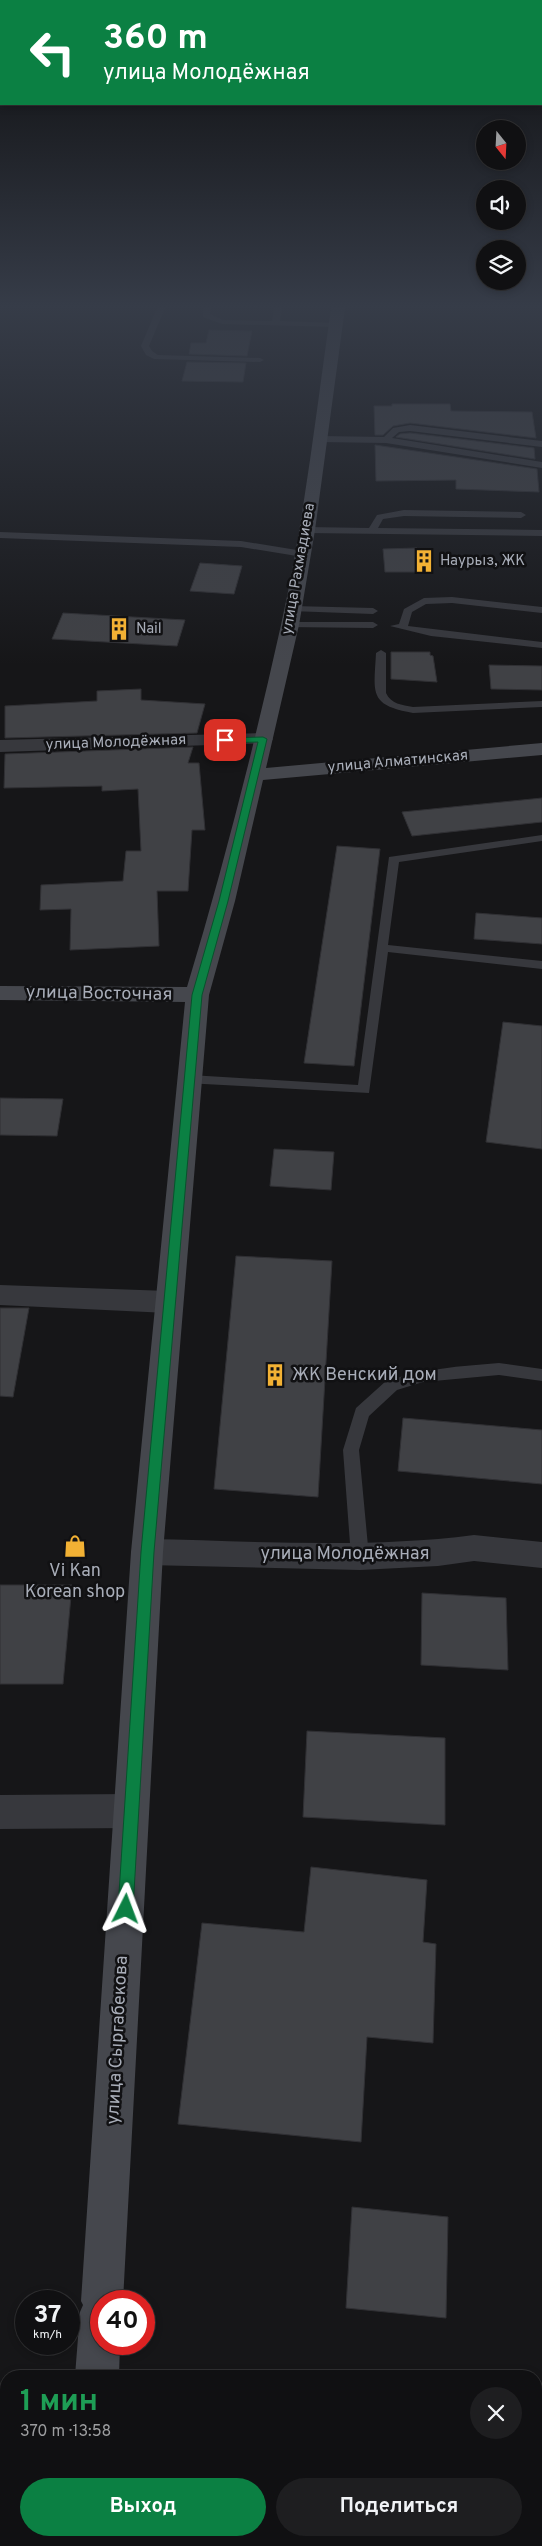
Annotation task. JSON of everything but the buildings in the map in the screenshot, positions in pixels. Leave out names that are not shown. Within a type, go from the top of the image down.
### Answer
[{"type":"street","name":"улица Рахмадиева","points":[[263,739],[292,617],[322,427]]},
{"type":"street","name":"улица Молодёжная","points":[[0,746],[263,739]]},
{"type":"street","name":"улица Сыргабекова","points":[[103,2290],[147,1552],[197,995],[224,901],[263,739]]},
{"type":"street","name":"улица Алматинская","points":[[254,775],[542,749]]},
{"type":"street","name":"улица Восточная","points":[[0,993],[197,995]]},
{"type":"street","points":[[0,1295],[168,1302]]},
{"type":"street","name":"улица Молодёжная","points":[[147,1552],[360,1557],[438,1553],[474,1548],[542,1555]]},
{"type":"street","points":[[0,1812],[131,1811]]},
{"type":"street","points":[[97,2370],[98,2355]]},
{"type":"lane","points":[[386,440],[396,430],[410,428],[542,444]]},
{"type":"lane","points":[[320,439],[386,440],[542,465]]},
{"type":"lane","points":[[372,530],[380,517],[404,513],[521,515]]},
{"type":"lane","points":[[307,530],[542,533]]},
{"type":"lane","points":[[0,535],[241,544],[303,554]]},
{"type":"lane","points":[[394,611],[407,611],[424,601],[452,600],[542,610]]},
{"type":"lane","points":[[292,617],[373,611]]},
{"type":"lane","points":[[407,611],[399,626],[431,634],[542,645]]},
{"type":"lane","points":[[292,617],[373,625]]},
{"type":"lane","points":[[381,653],[380,693],[386,703],[395,707],[413,710],[542,704]]},
{"type":"lane","points":[[190,1080],[364,1090],[393,859],[542,838]]},
{"type":"lane","points":[[382,948],[542,965]]},
{"type":"lane","points":[[360,1557],[351,1450],[362,1413],[392,1385],[423,1376],[499,1369],[542,1375]]},
{"type":"place","name":"Наурыз, ЖК","points":[[424,561]]},
{"type":"place","name":"Nail","points":[[119,629]]},
{"type":"place","name":"ЖК Венский дом","points":[[275,1375]]},
{"type":"place","name":"Vi Kan Korean shop","points":[[75,1546]]},
{"type":"route","points":[[126,1909],[147,1552],[197,995],[224,901],[263,739],[225,740]]}]
